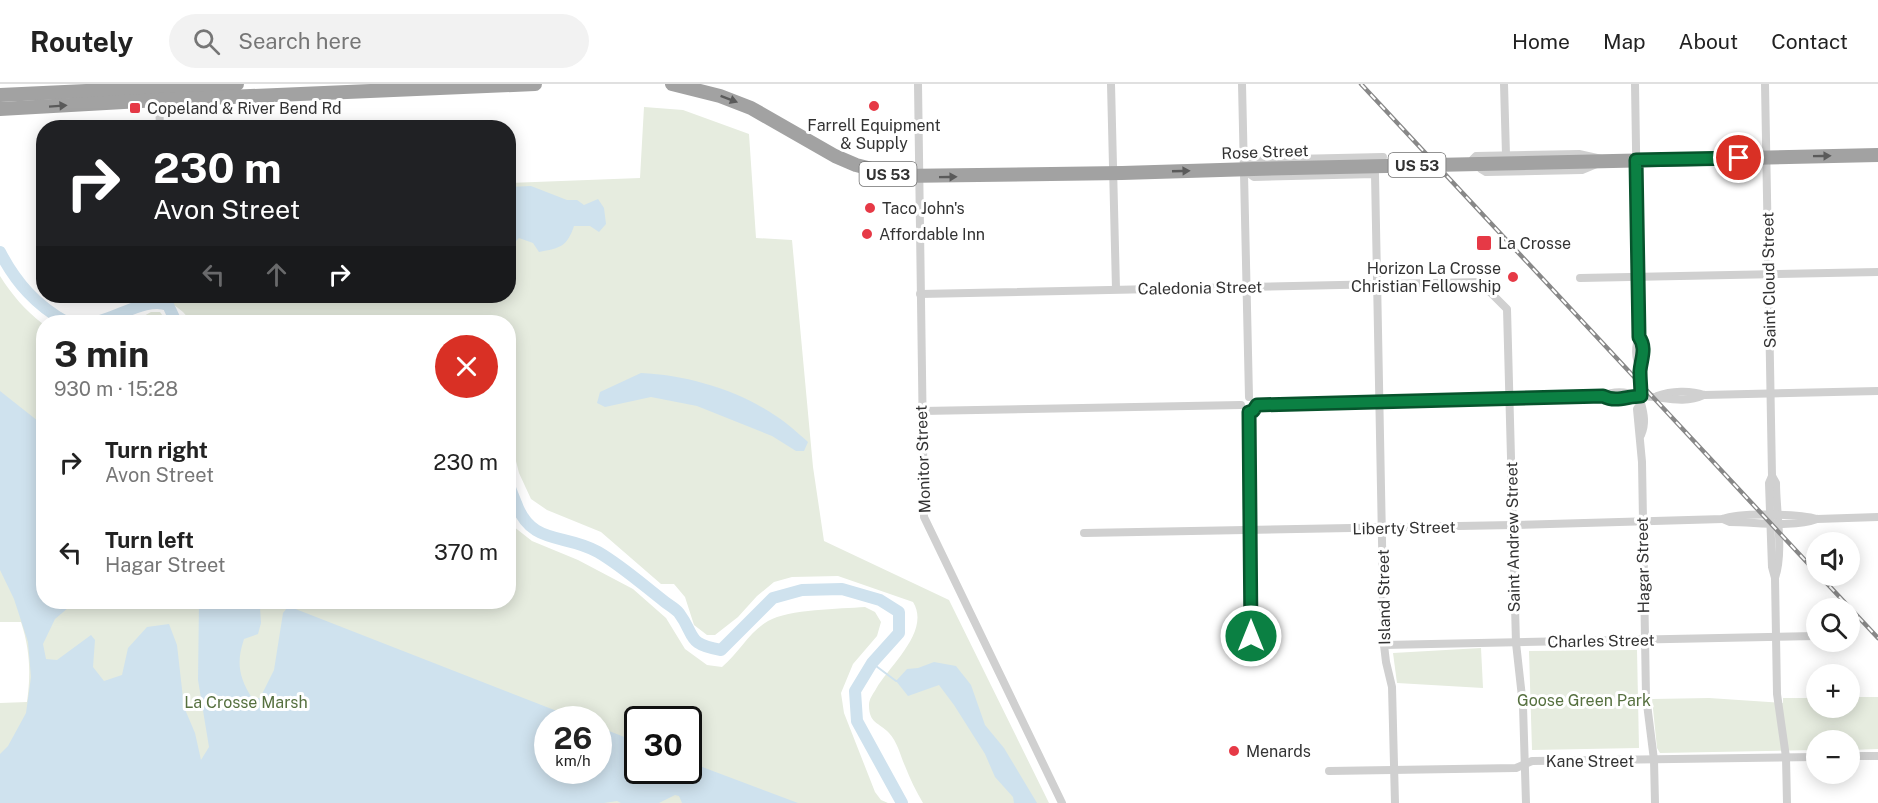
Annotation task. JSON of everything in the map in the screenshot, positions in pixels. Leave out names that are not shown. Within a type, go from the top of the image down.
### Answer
[{"type":"highway","points":[[0,95],[237,84]]},
{"type":"highway","points":[[300,94],[306,87],[339,84]]},
{"type":"highway","points":[[0,109],[159,89],[300,94],[535,84]]},
{"type":"highway","name":"Rose Street","points":[[672,84],[720,96],[751,108],[835,156],[856,165],[899,176],[1878,155]]},
{"type":"street","name":"Monitor Street","points":[[918,84],[922,504],[926,523],[1062,803]]},
{"type":"street","points":[[1111,84],[1116,289]]},
{"type":"street","points":[[1242,84],[1248,169],[1246,287],[1249,397]]},
{"type":"street","points":[[1504,84],[1506,155]]},
{"type":"street","name":"Hagar Street","points":[[1635,84],[1639,337],[1636,343],[1636,362],[1640,367],[1637,409],[1638,428],[1641,435],[1646,696],[1654,760],[1655,803]]},
{"type":"street","name":"Saint Cloud Street","points":[[1765,84],[1772,476],[1776,483],[1772,567],[1775,578],[1778,702],[1786,757],[1786,803]]},
{"type":"street","points":[[159,89],[160,120]]},
{"type":"street","points":[[1579,154],[1606,160],[1582,170],[1486,171],[1481,169],[1473,159],[1476,156],[1579,154]]},
{"type":"street","points":[[1248,169],[1253,160],[1383,158]]},
{"type":"street","name":"Island Street","points":[[1248,169],[1254,177],[1374,174],[1384,645],[1392,687],[1395,803]]},
{"type":"street","points":[[1580,278],[1878,272]]},
{"type":"street","name":"Caledonia Street","points":[[920,294],[1480,282]]},
{"type":"street","name":"Saint Andrew Street","points":[[1480,282],[1507,309],[1516,643],[1523,706],[1526,803]]},
{"type":"street","points":[[1257,405],[1603,396],[1609,393],[1628,392],[1639,398],[1686,392],[1704,395],[1878,391]]},
{"type":"street","points":[[1241,405],[1244,399],[1249,397]]},
{"type":"street","points":[[1249,397],[1253,398],[1257,405]]},
{"type":"street","points":[[1241,405],[1244,411],[1249,412],[1253,411],[1257,405]]},
{"type":"street","points":[[922,411],[1241,405]]},
{"type":"street","points":[[1249,412],[1251,636]]},
{"type":"street","name":"Liberty Street","points":[[1084,533],[1643,522],[1723,519],[1731,516],[1774,519],[1808,516],[1817,519],[1878,517]]},
{"type":"street","name":"Charles Street","points":[[1384,645],[1806,636]]},
{"type":"street","points":[[1860,756],[1878,756]]},
{"type":"street","name":"Kane Street","points":[[1329,771],[1516,768],[1532,761],[1806,757]]},
{"type":"green space","points":[[644,107],[683,110],[749,134],[756,238],[792,240],[813,467],[824,541],[949,600],[1049,803],[923,803],[895,741],[873,719],[869,711],[870,699],[913,636],[917,624],[917,613],[913,602],[838,576],[792,577],[774,582],[757,596],[738,617],[715,635],[707,635],[694,625],[685,597],[674,584],[661,584],[601,532],[547,510],[531,499],[516,461],[516,315],[186,315],[172,303],[516,303],[516,183],[640,178]]},
{"type":"green space","name":"La Crosse Marsh","points":[[0,276],[19,302],[36,318],[36,609],[516,609],[516,528],[532,541],[578,560],[633,589],[666,618],[685,649],[707,665],[722,667],[755,631],[777,617],[815,610],[865,607],[875,612],[881,622],[877,636],[853,664],[841,693],[844,713],[875,792],[881,800],[888,803],[0,803],[0,703],[27,702],[29,672],[21,622],[0,622]]},
{"type":"green space","points":[[151,312],[160,312],[162,315],[146,315]]},
{"type":"green space","name":"Goose Green Park","points":[[1481,648],[1483,688],[1397,683],[1393,653]]},
{"type":"green space","name":"Goose Green Park","points":[[1637,650],[1639,748],[1532,750],[1529,651]]},
{"type":"green space","points":[[1860,697],[1878,697],[1878,749],[1860,750],[1860,730],[1806,730],[1806,750],[1660,753],[1657,748],[1652,699],[1709,698],[1783,703],[1783,698],[1806,698],[1806,718],[1860,718]]},
{"type":"water","points":[[531,186],[567,200],[577,200],[584,205],[598,199],[604,208],[606,224],[599,232],[590,226],[574,226],[569,238],[562,245],[539,252],[533,243],[519,238],[516,241],[516,187]]},
{"type":"water","points":[[641,373],[676,377],[729,391],[761,407],[792,428],[808,442],[804,451],[796,451],[772,436],[697,406],[651,397],[605,407],[597,403],[600,392]]},
{"type":"water","name":"La Crosse Marsh","points":[[0,391],[36,419],[36,609],[67,609],[55,619],[43,644],[46,659],[57,660],[91,635],[95,640],[93,667],[104,681],[122,675],[128,648],[147,627],[169,624],[177,645],[184,707],[195,733],[201,760],[209,747],[198,680],[199,609],[260,609],[261,623],[258,634],[244,639],[240,655],[240,670],[244,683],[252,698],[260,698],[274,670],[283,613],[286,609],[296,609],[544,706],[534,706],[534,784],[612,784],[612,732],[624,737],[624,784],[702,784],[702,767],[798,803],[682,803],[679,796],[675,795],[659,803],[621,803],[617,801],[604,803],[0,803],[0,754],[8,746],[26,713],[31,677],[28,642],[14,599],[0,570]]},
{"type":"water","points":[[934,662],[956,666],[971,685],[985,725],[1004,748],[1037,803],[1014,803],[1013,797],[995,777],[985,754],[939,685],[908,696],[896,681],[907,669]]},
{"type":"waterway","points":[[0,252],[13,274],[36,301]]},
{"type":"waterway","points":[[39,303],[55,315]]},
{"type":"waterway","points":[[117,315],[151,303]]},
{"type":"waterway","points":[[151,303],[160,303]]},
{"type":"waterway","points":[[160,303],[168,305],[173,315]]},
{"type":"waterway","points":[[516,503],[522,517],[530,526],[550,536],[586,546],[624,569],[676,610],[693,638],[710,648],[721,650],[773,598],[802,590],[842,589],[880,600],[899,612],[899,633],[872,663],[855,691],[857,721],[902,803]]},
{"type":"waterway","points":[[872,663],[899,681]]},
{"type":"railway","points":[[1361,84],[1806,561]]},
{"type":"railway","points":[[1829,586],[1878,638]]},
{"type":"place","name":"Farrell Equipment & Supply","points":[[874,106]]},
{"type":"place","name":"Copeland & River Bend Rd","points":[[135,108]]},
{"type":"place","name":"Taco John's","points":[[870,208]]},
{"type":"place","name":"Affordable Inn","points":[[867,234]]},
{"type":"place","name":"La Crosse","points":[[1484,243]]},
{"type":"place","name":"Horizon La Crosse Christian Fellowship","points":[[1513,277]]},
{"type":"place","name":"Menards","points":[[1234,751]]},
{"type":"route","points":[[1251,636],[1249,412],[1253,411],[1257,405],[1603,396],[1610,399],[1628,399],[1641,396],[1640,367],[1643,361],[1643,342],[1639,337],[1636,160],[1739,158]]}]
